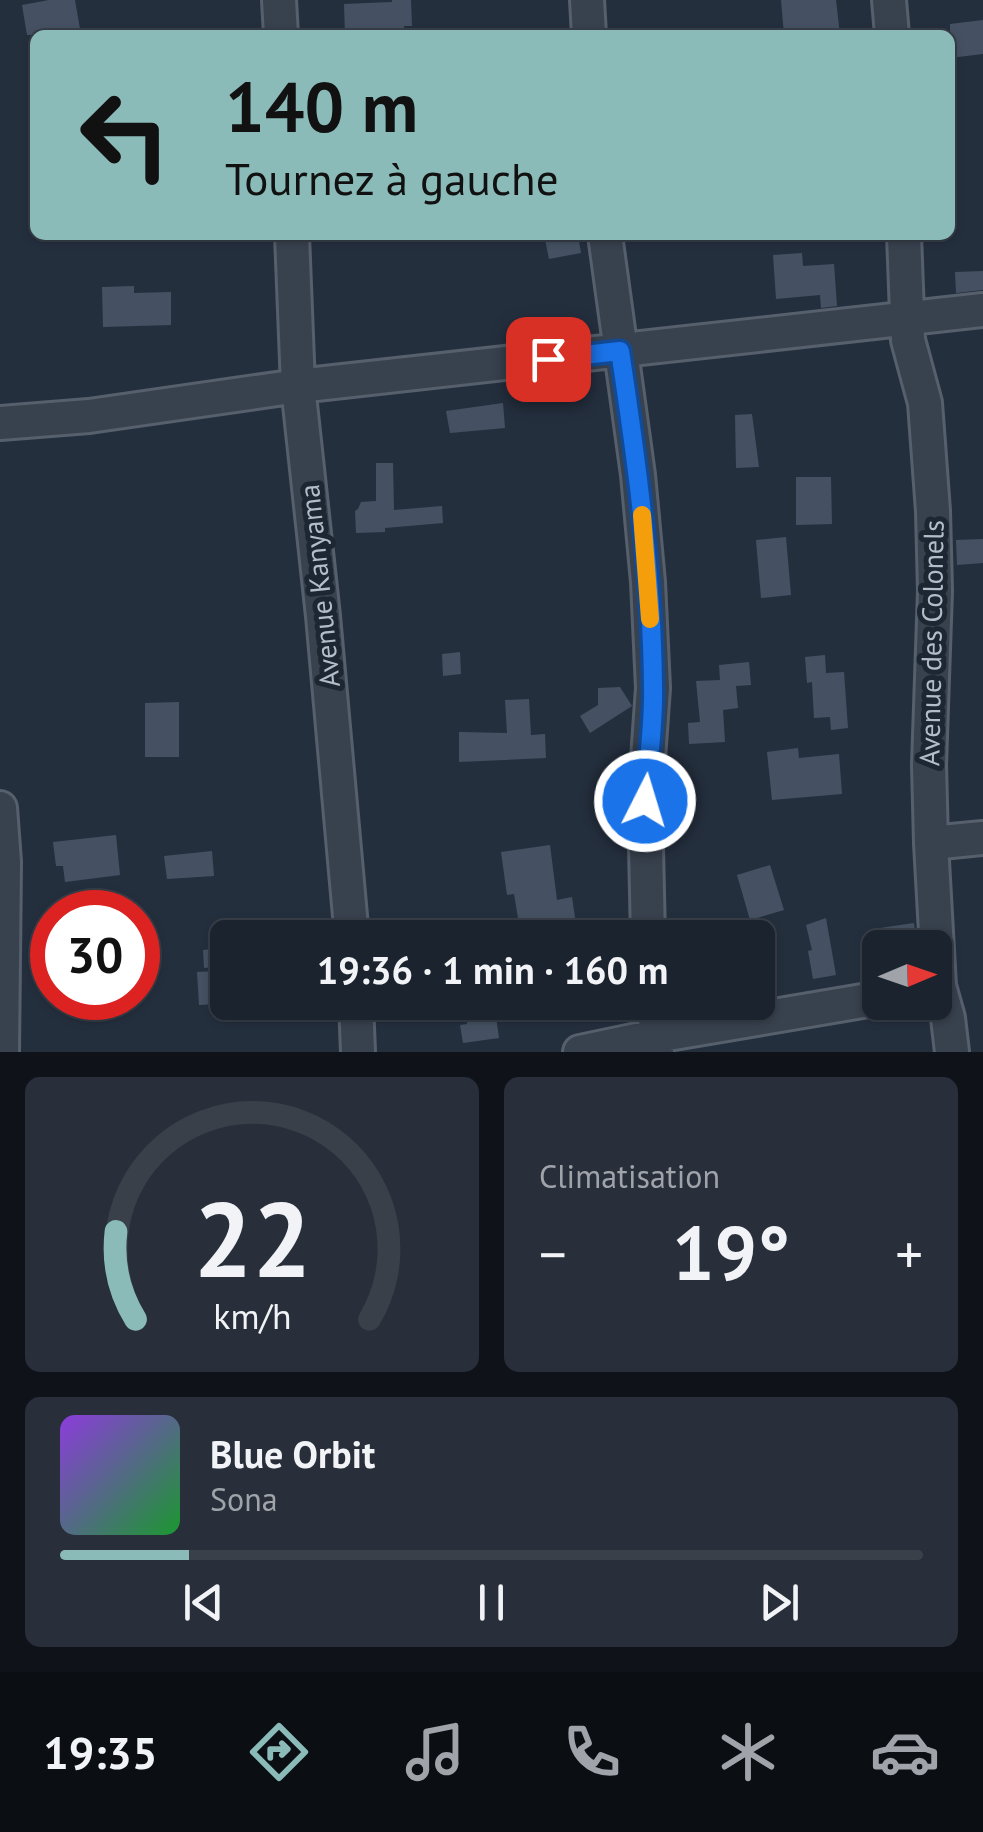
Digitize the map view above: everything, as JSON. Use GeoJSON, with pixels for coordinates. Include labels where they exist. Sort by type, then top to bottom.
{"type":"FeatureCollection","features":[{"type":"Feature","properties":{"kind":"street"},"geometry":{"type":"LineString","coordinates":[[278,0],[281,30]]}},
{"type":"Feature","properties":{"kind":"street"},"geometry":{"type":"LineString","coordinates":[[587,0],[589,30]]}},
{"type":"Feature","properties":{"kind":"street"},"geometry":{"type":"LineString","coordinates":[[890,0],[892,30]]}},
{"type":"Feature","properties":{"kind":"street","name":"Avenue Kanyama"},"geometry":{"type":"LineString","coordinates":[[292,240],[298,386],[350,920]]}},
{"type":"Feature","properties":{"kind":"street"},"geometry":{"type":"LineString","coordinates":[[606,240],[638,474],[648,582],[654,688],[645,801],[648,920]]}},
{"type":"Feature","properties":{"kind":"street","name":"Avenue des Colonels"},"geometry":{"type":"LineString","coordinates":[[904,240],[908,340],[924,402],[934,510],[930,765],[935,930]]}},
{"type":"Feature","properties":{"kind":"street"},"geometry":{"type":"LineString","coordinates":[[0,424],[89,416],[298,386],[983,310]]}},
{"type":"Feature","properties":{"kind":"street"},"geometry":{"type":"LineString","coordinates":[[0,808],[4,862],[2,1052]]}},
{"type":"Feature","properties":{"kind":"street"},"geometry":{"type":"LineString","coordinates":[[931,843],[983,838]]}},
{"type":"Feature","properties":{"kind":"street"},"geometry":{"type":"LineString","coordinates":[[580,1052],[657,1044],[862,1002]]}},
{"type":"Feature","properties":{"kind":"street"},"geometry":{"type":"LineString","coordinates":[[357,1020],[358,1052]]}},
{"type":"Feature","properties":{"kind":"street","name":"Avenue des Colonels"},"geometry":{"type":"LineString","coordinates":[[948,1020],[952,1052]]}},
{"type":"Feature","properties":{"kind":"building"},"geometry":{"type":"Polygon","coordinates":[[[75,0],[80,30],[30,30],[27,35],[22,5],[75,0]]]}},
{"type":"Feature","properties":{"kind":"building"},"geometry":{"type":"Polygon","coordinates":[[[411,0],[412,26],[404,26],[404,30],[345,30],[344,4],[411,0]]]}},
{"type":"Feature","properties":{"kind":"building"},"geometry":{"type":"Polygon","coordinates":[[[781,0],[836,0],[839,30],[784,30],[781,0]]]}},
{"type":"Feature","properties":{"kind":"building"},"geometry":{"type":"Polygon","coordinates":[[[983,20],[983,54],[955,57],[955,30],[950,30],[950,24],[983,20]]]}},
{"type":"Feature","properties":{"kind":"building"},"geometry":{"type":"Polygon","coordinates":[[[545,240],[579,240],[581,253],[549,259],[545,240]]]}},
{"type":"Feature","properties":{"kind":"building"},"geometry":{"type":"Polygon","coordinates":[[[802,253],[803,266],[834,264],[837,306],[821,308],[820,295],[776,299],[773,255],[802,253]]]}},
{"type":"Feature","properties":{"kind":"building"},"geometry":{"type":"Polygon","coordinates":[[[983,271],[983,290],[956,293],[955,272],[983,271]]]}},
{"type":"Feature","properties":{"kind":"building"},"geometry":{"type":"Polygon","coordinates":[[[134,286],[134,293],[171,292],[171,325],[103,327],[102,287],[134,286]]]}},
{"type":"Feature","properties":{"kind":"building"},"geometry":{"type":"Polygon","coordinates":[[[503,403],[505,428],[450,433],[446,411],[503,403]]]}},
{"type":"Feature","properties":{"kind":"building"},"geometry":{"type":"Polygon","coordinates":[[[752,414],[759,467],[736,468],[735,415],[752,414]]]}},
{"type":"Feature","properties":{"kind":"building"},"geometry":{"type":"Polygon","coordinates":[[[376,463],[393,463],[394,510],[442,506],[443,523],[356,533],[355,511],[361,502],[376,501],[376,463]]]}},
{"type":"Feature","properties":{"kind":"building"},"geometry":{"type":"Polygon","coordinates":[[[796,477],[831,477],[832,524],[796,525],[796,477]]]}},
{"type":"Feature","properties":{"kind":"building"},"geometry":{"type":"Polygon","coordinates":[[[786,537],[791,595],[761,598],[756,540],[786,537]]]}},
{"type":"Feature","properties":{"kind":"building"},"geometry":{"type":"Polygon","coordinates":[[[983,539],[983,563],[957,565],[956,540],[983,539]]]}},
{"type":"Feature","properties":{"kind":"building"},"geometry":{"type":"Polygon","coordinates":[[[460,652],[461,674],[443,676],[442,654],[460,652]]]}},
{"type":"Feature","properties":{"kind":"building"},"geometry":{"type":"Polygon","coordinates":[[[825,655],[826,673],[844,672],[848,728],[831,730],[830,717],[814,718],[812,682],[807,683],[805,657],[825,655]]]}},
{"type":"Feature","properties":{"kind":"building"},"geometry":{"type":"Polygon","coordinates":[[[749,662],[751,685],[736,686],[738,708],[723,710],[725,742],[689,744],[688,723],[700,722],[696,681],[720,680],[719,665],[749,662]]]}},
{"type":"Feature","properties":{"kind":"building"},"geometry":{"type":"Polygon","coordinates":[[[620,687],[632,706],[590,733],[580,716],[598,705],[598,688],[620,687]]]}},
{"type":"Feature","properties":{"kind":"building"},"geometry":{"type":"Polygon","coordinates":[[[529,699],[531,735],[545,734],[546,758],[459,762],[459,732],[507,733],[505,700],[529,699]]]}},
{"type":"Feature","properties":{"kind":"building"},"geometry":{"type":"Polygon","coordinates":[[[179,702],[179,757],[145,757],[145,703],[179,702]]]}},
{"type":"Feature","properties":{"kind":"building"},"geometry":{"type":"Polygon","coordinates":[[[798,748],[799,758],[839,754],[842,794],[772,800],[767,752],[798,748]]]}},
{"type":"Feature","properties":{"kind":"building"},"geometry":{"type":"Polygon","coordinates":[[[116,835],[120,875],[65,882],[63,866],[56,866],[53,842],[116,835]]]}},
{"type":"Feature","properties":{"kind":"building"},"geometry":{"type":"Polygon","coordinates":[[[550,845],[557,900],[572,897],[575,920],[518,920],[514,894],[507,895],[501,852],[550,845]]]}},
{"type":"Feature","properties":{"kind":"building"},"geometry":{"type":"Polygon","coordinates":[[[212,851],[214,876],[167,879],[164,856],[212,851]]]}},
{"type":"Feature","properties":{"kind":"building"},"geometry":{"type":"Polygon","coordinates":[[[770,865],[784,910],[750,920],[737,875],[770,865]]]}},
{"type":"Feature","properties":{"kind":"building"},"geometry":{"type":"Polygon","coordinates":[[[826,918],[836,975],[813,979],[806,925],[826,918]]]}},
{"type":"Feature","properties":{"kind":"building"},"geometry":{"type":"Polygon","coordinates":[[[914,923],[915,930],[873,930],[914,923]]]}},
{"type":"Feature","properties":{"kind":"building"},"geometry":{"type":"Polygon","coordinates":[[[210,949],[210,968],[204,968],[203,950],[210,949]]]}},
{"type":"Feature","properties":{"kind":"building"},"geometry":{"type":"Polygon","coordinates":[[[210,971],[210,1004],[199,1005],[197,972],[210,971]]]}},
{"type":"Feature","properties":{"kind":"building"},"geometry":{"type":"Polygon","coordinates":[[[466,1020],[496,1020],[499,1038],[463,1043],[460,1025],[467,1024],[466,1020]]]}},
{"type":"Feature","properties":{"kind":"slow traffic"},"geometry":{"type":"LineString","coordinates":[[642,515],[650,619]]}},
{"type":"Feature","properties":{"kind":"route"},"geometry":{"type":"LineString","coordinates":[[548,359],[620,351],[638,474],[654,688],[645,801]]}}]}
